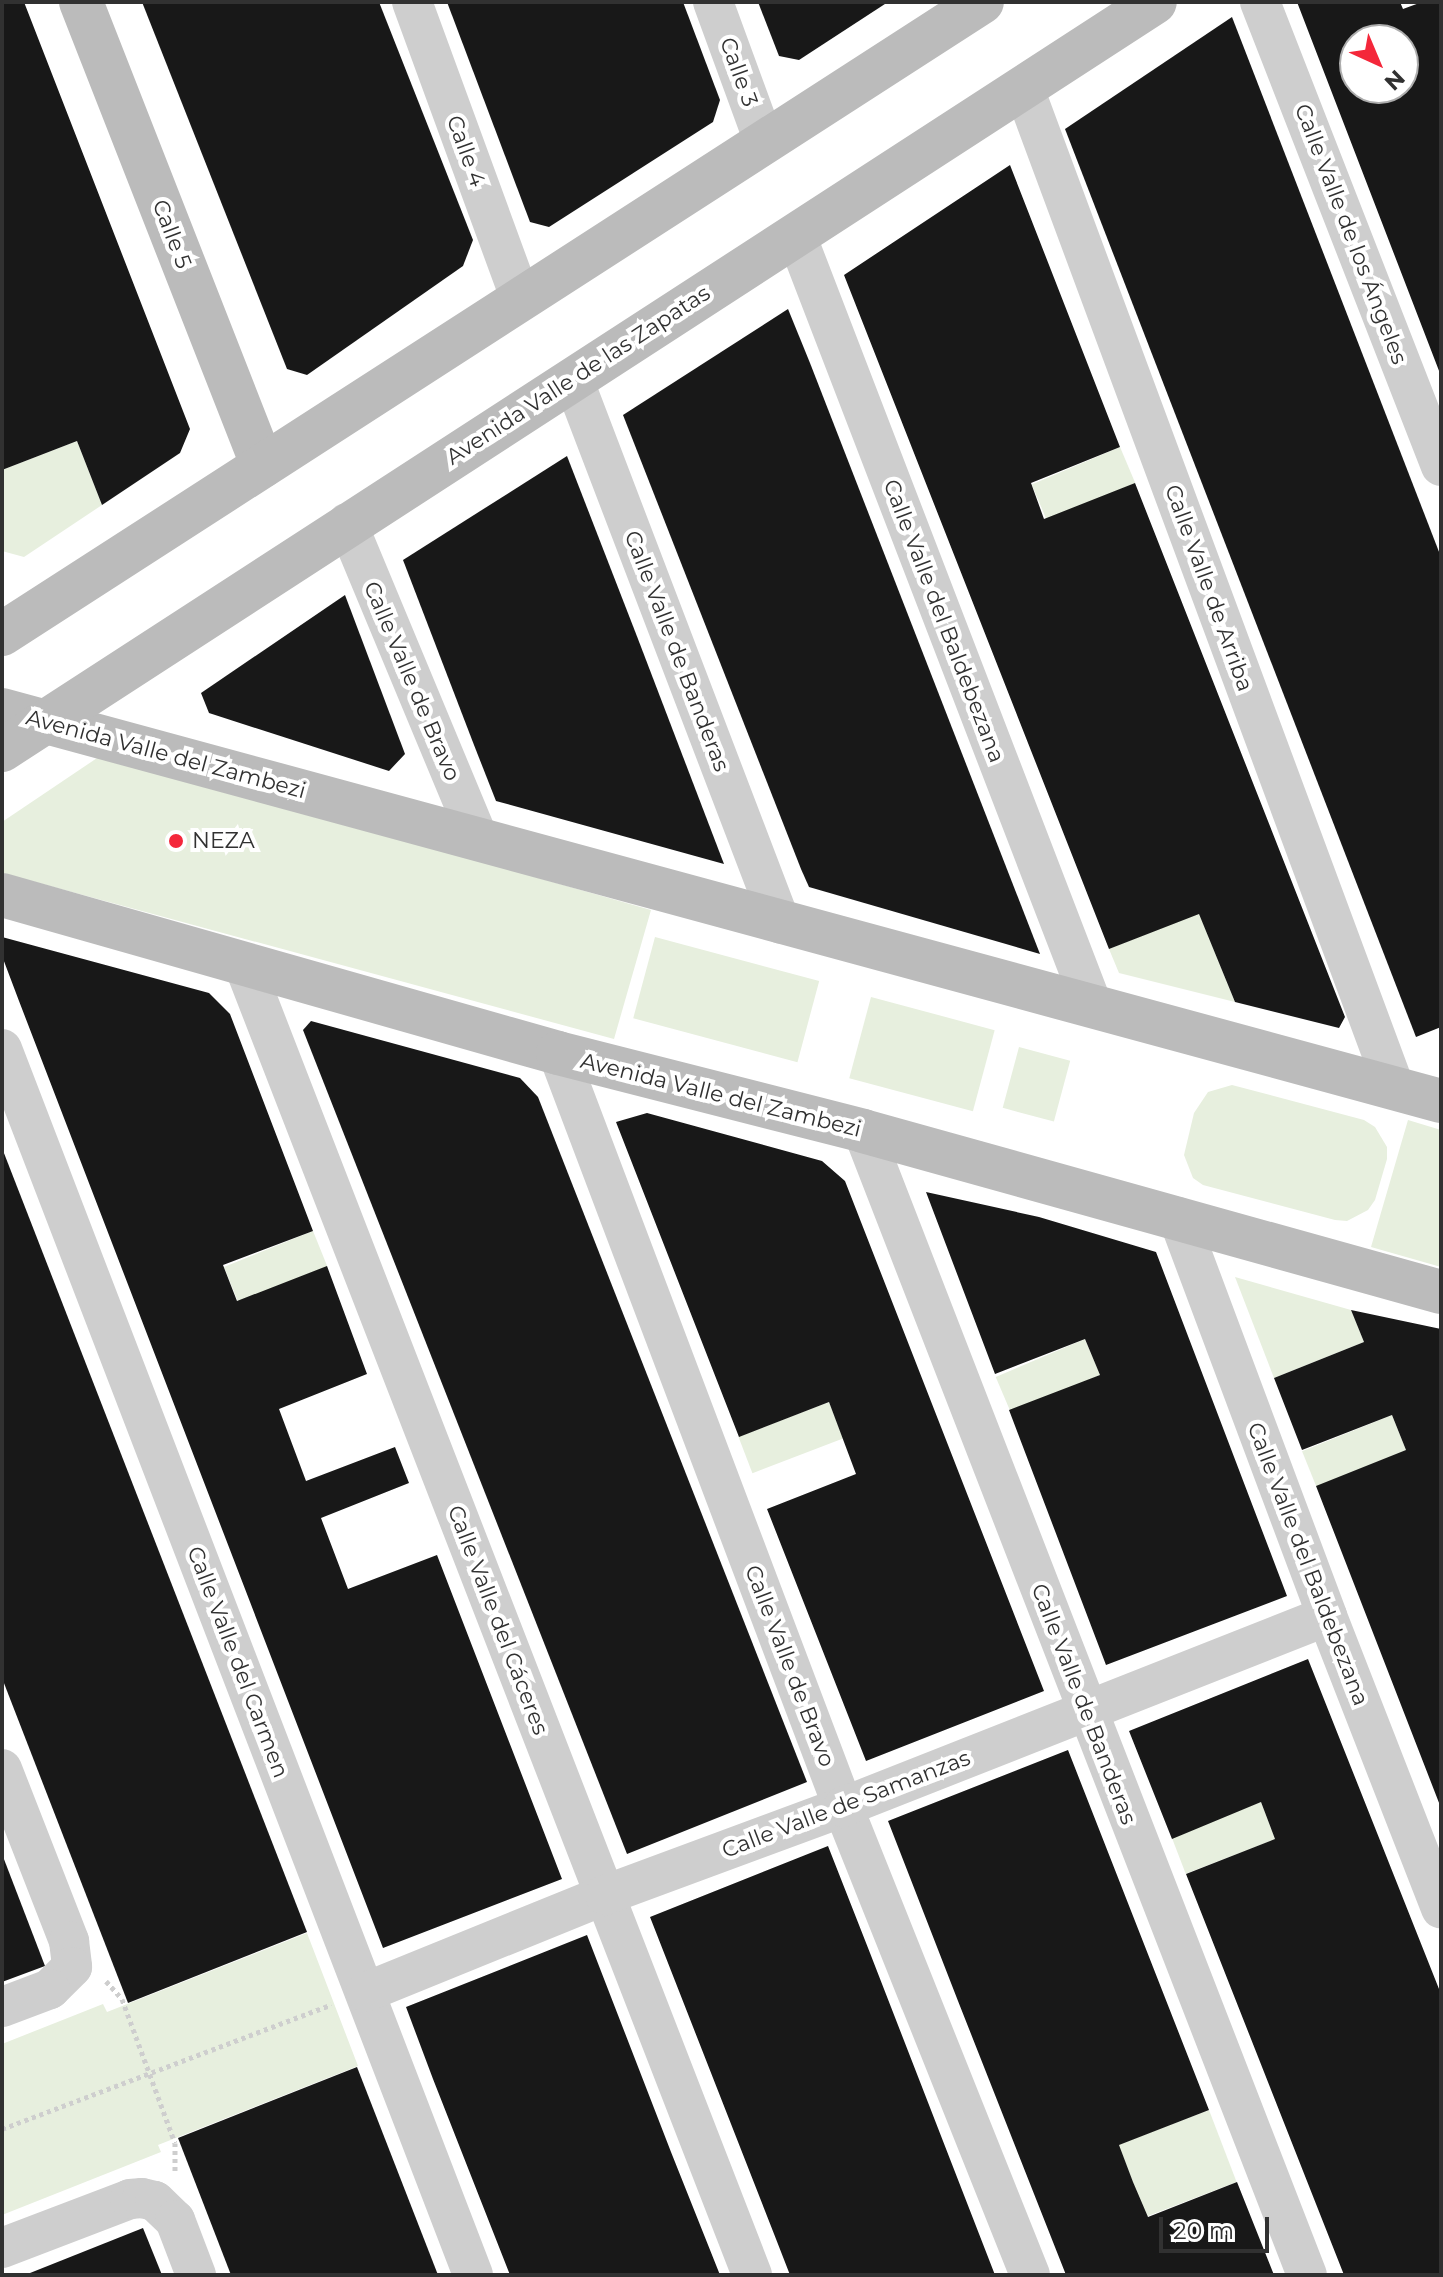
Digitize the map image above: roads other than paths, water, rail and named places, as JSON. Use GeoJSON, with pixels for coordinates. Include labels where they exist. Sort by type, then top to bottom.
{"type":"FeatureCollection","features":[{"type":"Feature","properties":{"kind":"street","name":"Calle 5"},"geometry":{"type":"LineString","coordinates":[[81,2],[263,466]]}},
{"type":"Feature","properties":{"kind":"street","name":"Calle 4"},"geometry":{"type":"LineString","coordinates":[[412,2],[521,300]]}},
{"type":"Feature","properties":{"kind":"street","name":"Calle 3"},"geometry":{"type":"LineString","coordinates":[[713,2],[764,141]]}},
{"type":"Feature","properties":{"kind":"street"},"geometry":{"type":"LineString","coordinates":[[2,634],[982,2]]}},
{"type":"Feature","properties":{"kind":"street","name":"Avenida Valle de las Zapatas"},"geometry":{"type":"LineString","coordinates":[[2,750],[347,523],[1155,2]]}},
{"type":"Feature","properties":{"kind":"street","name":"Calle Valle de los Ángeles"},"geometry":{"type":"LineString","coordinates":[[1260,2],[1441,466]]}},
{"type":"Feature","properties":{"kind":"street","name":"Calle Valle de Arriba"},"geometry":{"type":"LineString","coordinates":[[1023,86],[1395,1089]]}},
{"type":"Feature","properties":{"kind":"street","name":"Calle Valle del Baldebezana"},"geometry":{"type":"LineString","coordinates":[[796,235],[1093,1007]]}},
{"type":"Feature","properties":{"kind":"street","name":"Calle Valle de Banderas"},"geometry":{"type":"LineString","coordinates":[[573,379],[781,924]]}},
{"type":"Feature","properties":{"kind":"street","name":"Calle Valle de Bravo"},"geometry":{"type":"LineString","coordinates":[[347,523],[478,838]]}},
{"type":"Feature","properties":{"kind":"street","name":"Avenida Valle del Zambezi"},"geometry":{"type":"LineString","coordinates":[[2,710],[48,720],[781,924],[1441,1101]]}},
{"type":"Feature","properties":{"kind":"street","name":"Avenida Valle del Zambezi"},"geometry":{"type":"LineString","coordinates":[[2,895],[558,1053],[863,1131],[1441,1292]]}},
{"type":"Feature","properties":{"kind":"street","name":"Calle Valle del Cáceres"},"geometry":{"type":"LineString","coordinates":[[244,965],[752,2275]]}},
{"type":"Feature","properties":{"kind":"street","name":"Calle Valle del Carmen"},"geometry":{"type":"LineString","coordinates":[[2,1049],[473,2275]]}},
{"type":"Feature","properties":{"kind":"street","name":"Calle Valle de Bravo"},"geometry":{"type":"LineString","coordinates":[[558,1053],[843,1807],[1030,2275]]}},
{"type":"Feature","properties":{"kind":"street","name":"Calle Valle de Banderas"},"geometry":{"type":"LineString","coordinates":[[863,1131],[1307,2275]]}},
{"type":"Feature","properties":{"kind":"street","name":"Calle Valle del Baldebezana"},"geometry":{"type":"LineString","coordinates":[[1178,1217],[1327,1616],[1441,1909]]}},
{"type":"Feature","properties":{"kind":"street","name":"Calle Valle de Samanzas"},"geometry":{"type":"LineString","coordinates":[[366,1992],[605,1895],[843,1807],[1327,1616]]}},
{"type":"Feature","properties":{"kind":"street"},"geometry":{"type":"LineString","coordinates":[[2,1769],[69,1941],[72,1967],[50,1989],[2,2007]]}},
{"type":"Feature","properties":{"kind":"street"},"geometry":{"type":"LineString","coordinates":[[2,2248],[130,2199],[155,2201],[175,2220],[196,2275]]}},
{"type":"Feature","properties":{"kind":"place","name":"NEZA"},"geometry":{"type":"Point","coordinates":[176,841]}}]}
